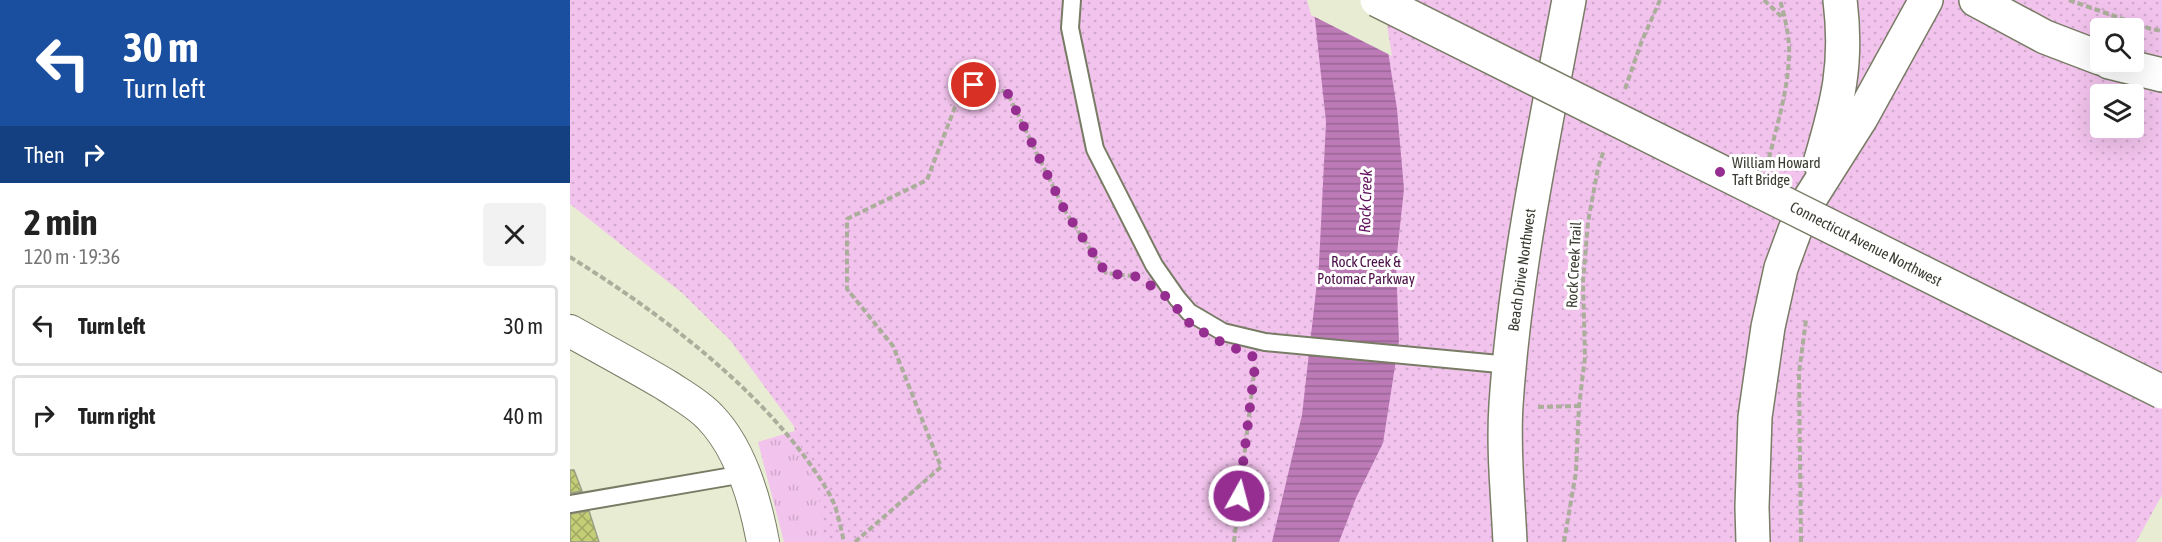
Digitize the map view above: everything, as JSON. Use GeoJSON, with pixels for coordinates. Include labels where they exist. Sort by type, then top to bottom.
{"type":"FeatureCollection","features":[{"type":"Feature","properties":{"kind":"main road","name":"Connecticut Avenue Northwest"},"geometry":{"type":"LineString","coordinates":[[1377,0],[2162,392]]}},
{"type":"Feature","properties":{"kind":"main road","name":"Beach Drive Northwest"},"geometry":{"type":"LineString","coordinates":[[1510,542],[1506,408],[1510,365],[1524,252],[1569,0]]}},
{"type":"Feature","properties":{"kind":"main road"},"geometry":{"type":"LineString","coordinates":[[1753,542],[1755,417],[1768,327],[1781,268],[1810,197],[1838,103],[1844,29],[1840,0]]}},
{"type":"Feature","properties":{"kind":"main road"},"geometry":{"type":"LineString","coordinates":[[1810,197],[1861,118],[1926,0]]}},
{"type":"Feature","properties":{"kind":"main road"},"geometry":{"type":"LineString","coordinates":[[1976,0],[2045,37],[2090,54]]}},
{"type":"Feature","properties":{"kind":"main road"},"geometry":{"type":"LineString","coordinates":[[2144,71],[2162,75]]}},
{"type":"Feature","properties":{"kind":"street"},"geometry":{"type":"LineString","coordinates":[[570,332],[651,377],[702,410],[730,443],[744,474],[763,542]]}},
{"type":"Feature","properties":{"kind":"lane"},"geometry":{"type":"LineString","coordinates":[[1072,0],[1070,28],[1095,149],[1154,266],[1190,312],[1204,323],[1223,332],[1265,342],[1510,365]]}},
{"type":"Feature","properties":{"kind":"lane"},"geometry":{"type":"LineString","coordinates":[[570,504],[744,474]]}},
{"type":"Feature","properties":{"kind":"path"},"geometry":{"type":"LineString","coordinates":[[1623,95],[1641,43],[1660,0]]}},
{"type":"Feature","properties":{"kind":"path"},"geometry":{"type":"LineString","coordinates":[[1764,0],[1785,20]]}},
{"type":"Feature","properties":{"kind":"path"},"geometry":{"type":"LineString","coordinates":[[1768,164],[1782,109],[1789,55],[1780,0]]}},
{"type":"Feature","properties":{"kind":"path"},"geometry":{"type":"LineString","coordinates":[[2069,0],[2162,31]]}},
{"type":"Feature","properties":{"kind":"path"},"geometry":{"type":"LineString","coordinates":[[855,542],[941,466],[893,346],[847,289],[847,219],[927,180],[955,107],[974,85],[1007,92],[1065,211],[1106,273],[1139,277]]}},
{"type":"Feature","properties":{"kind":"path","name":"Rock Creek Trail"},"geometry":{"type":"LineString","coordinates":[[1564,542],[1576,472],[1579,406],[1585,357],[1583,282],[1588,222],[1598,168],[1605,147]]}},
{"type":"Feature","properties":{"kind":"path"},"geometry":{"type":"LineString","coordinates":[[1801,542],[1799,373],[1806,315]]}},
{"type":"Feature","properties":{"kind":"path"},"geometry":{"type":"LineString","coordinates":[[1234,542],[1256,358]]}},
{"type":"Feature","properties":{"kind":"path"},"geometry":{"type":"LineString","coordinates":[[1528,407],[1579,406]]}},
{"type":"Feature","properties":{"kind":"green space","name":"Rock Creek & Potomac Parkway"},"geometry":{"type":"Polygon","coordinates":[[[570,0],[2162,0],[2162,495],[2136,542],[823,542],[819,495],[793,425],[730,340],[681,292],[570,204],[570,0]]]}},
{"type":"Feature","properties":{"kind":"green space"},"geometry":{"type":"Polygon","coordinates":[[[801,429],[952,542],[784,542],[758,442],[801,429]]]}},
{"type":"Feature","properties":{"kind":"water","name":"Rock Creek"},"geometry":{"type":"Polygon","coordinates":[[[1310,0],[1380,0],[1397,109],[1404,189],[1396,263],[1399,341],[1383,443],[1356,498],[1339,542],[1272,542],[1302,415],[1319,264],[1326,122],[1315,19],[1310,0]]]}},
{"type":"Feature","properties":{"kind":"pier"},"geometry":{"type":"Polygon","coordinates":[[[1307,0],[1383,0],[1392,56],[1311,15],[1307,0]]]}},
{"type":"Feature","properties":{"kind":"building"},"geometry":{"type":"Polygon","coordinates":[[[570,470],[574,470],[582,491],[570,493],[570,470]]]}},
{"type":"Feature","properties":{"kind":"building"},"geometry":{"type":"Polygon","coordinates":[[[589,511],[599,542],[570,542],[570,514],[589,511]]]}},
{"type":"Feature","properties":{"kind":"place","name":"William Howard Taft Bridge"},"geometry":{"type":"Point","coordinates":[1720,172]}},
{"type":"Feature","properties":{"kind":"route"},"geometry":{"type":"LineString","coordinates":[[974,85],[1007,92],[1065,211],[1106,273],[1139,277],[1168,298],[1192,326],[1256,358],[1239,496]]}}]}
